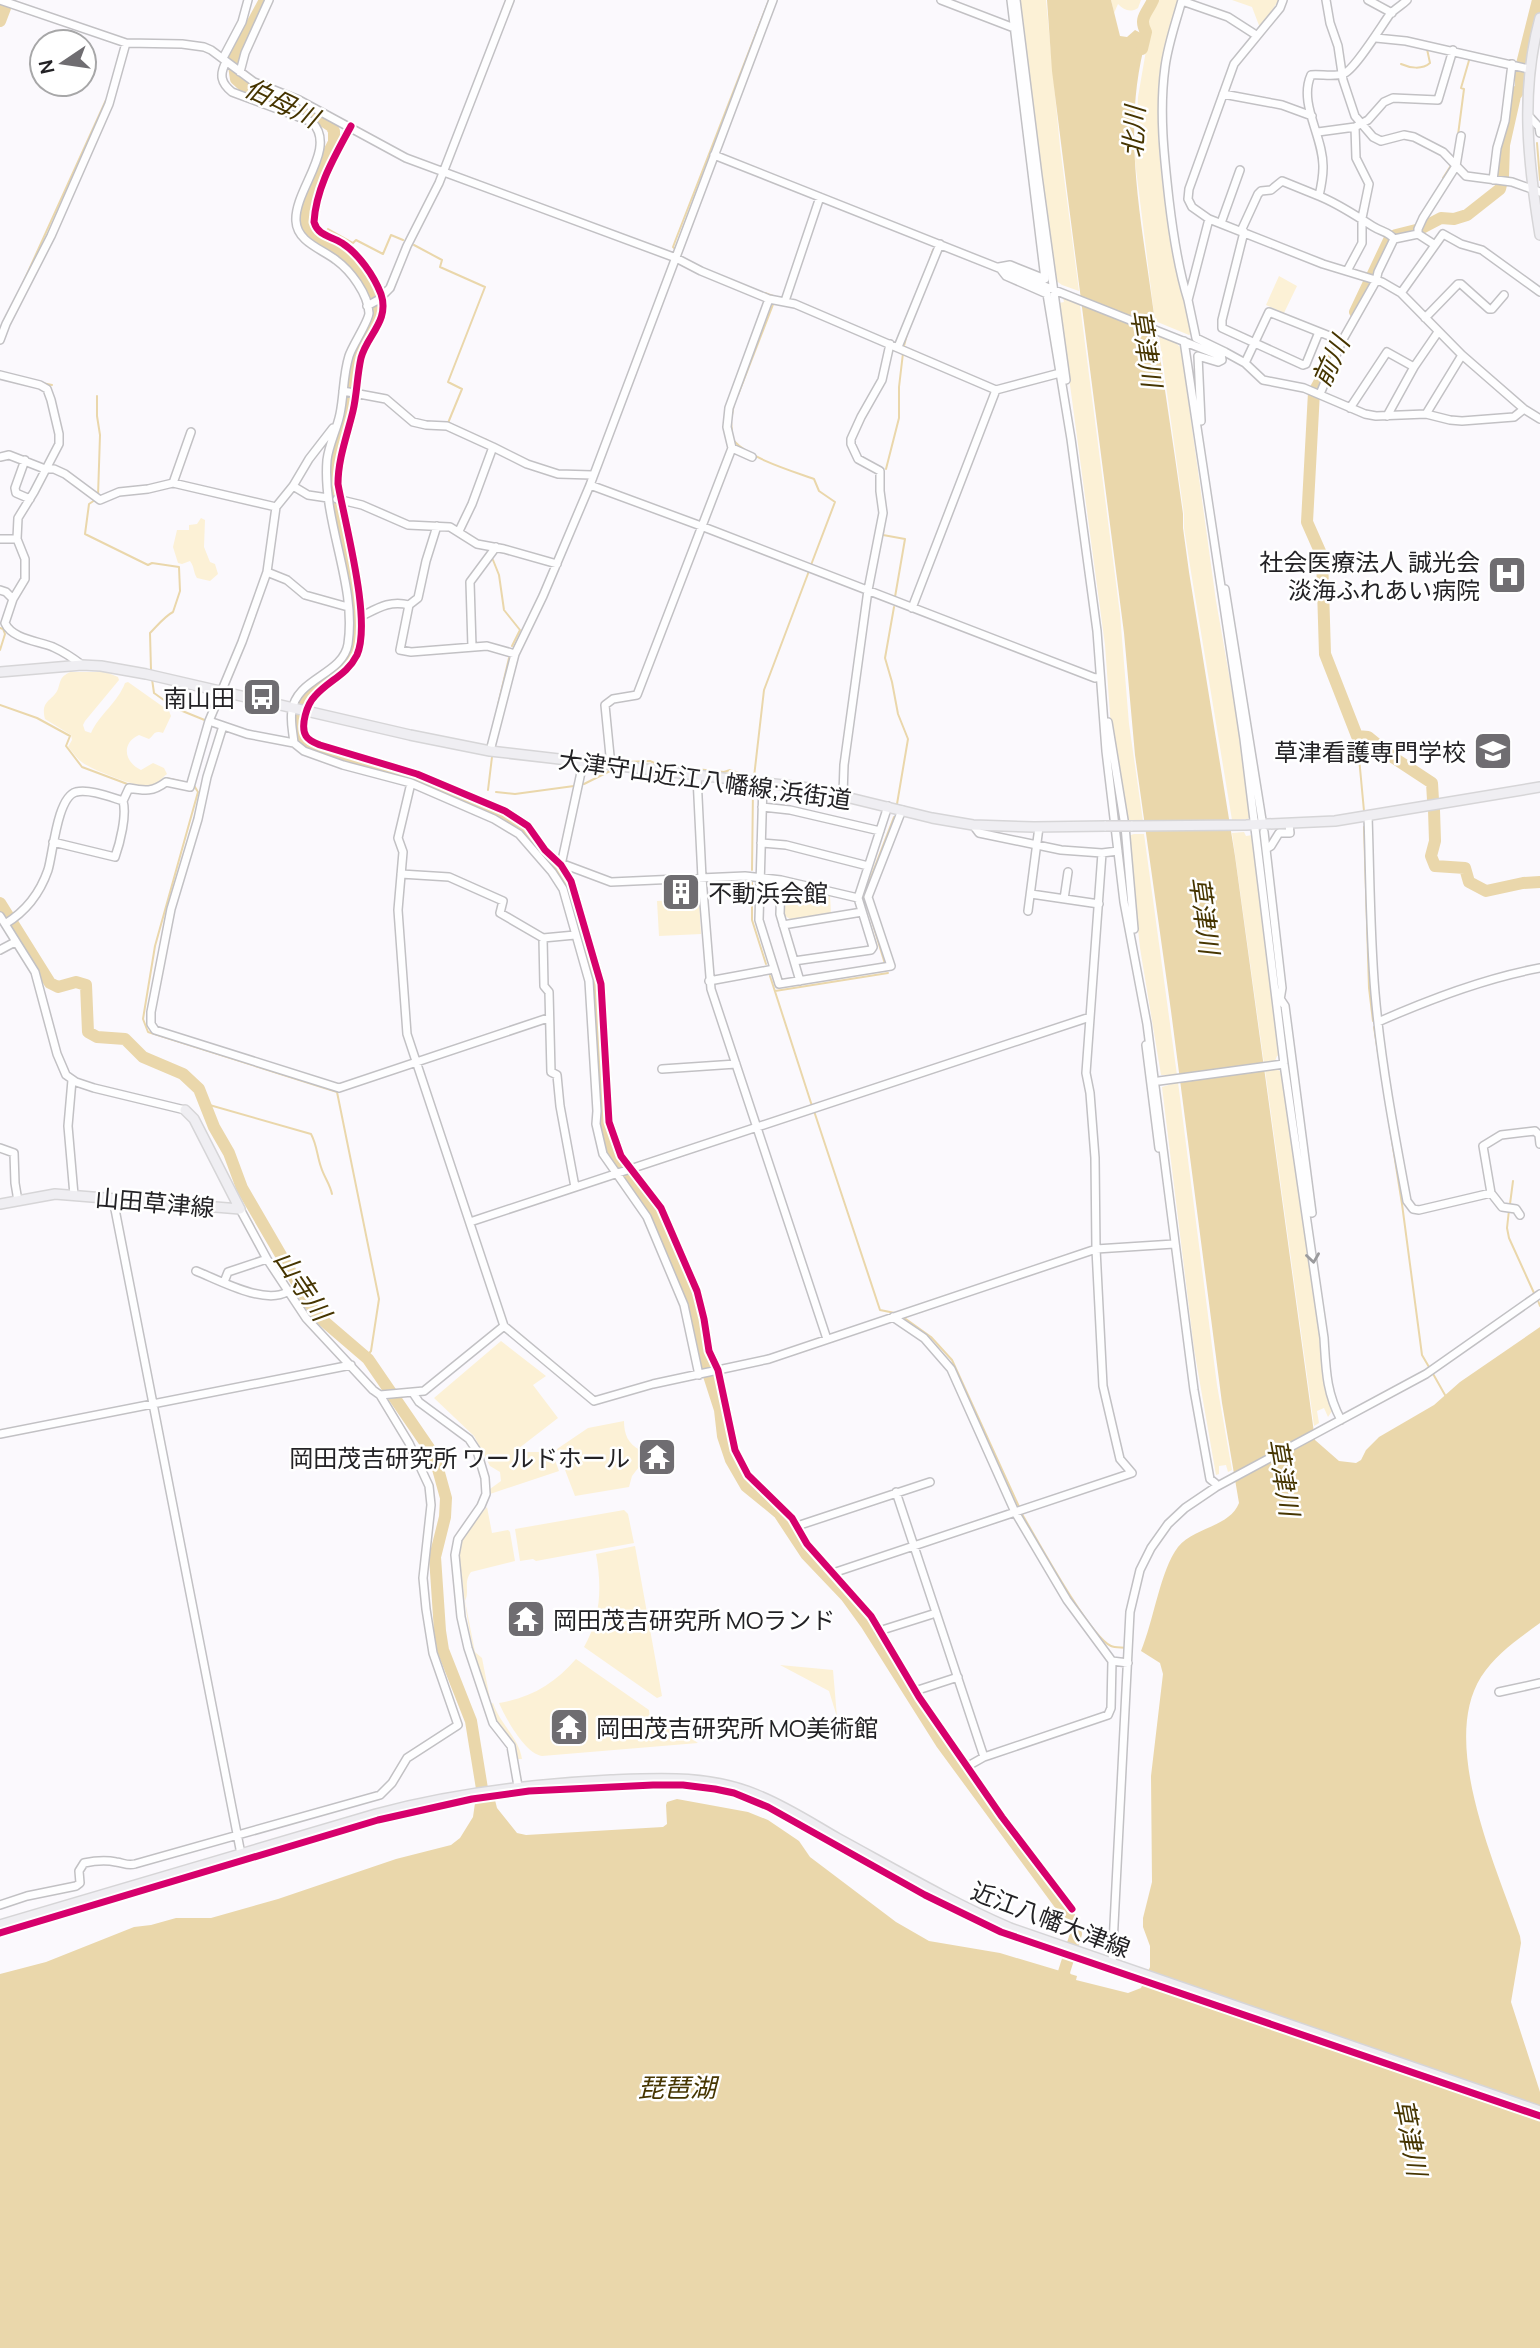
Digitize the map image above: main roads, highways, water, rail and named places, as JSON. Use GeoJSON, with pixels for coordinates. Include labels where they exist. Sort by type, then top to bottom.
{"type":"FeatureCollection","features":[{"type":"Feature","properties":{"kind":"main road"},"geometry":{"type":"LineString","coordinates":[[1540,19],[1529,69],[1528,115],[1540,235]]}},
{"type":"Feature","properties":{"kind":"main road","name":"大津守山近江八幡線;浜街道"},"geometry":{"type":"LineString","coordinates":[[0,672],[82,665],[118,669],[490,751],[808,788],[973,825],[1039,827],[1106,826],[1123,823],[1289,824],[1368,816],[1540,787]]}},
{"type":"Feature","properties":{"kind":"main road","name":"山田草津線"},"geometry":{"type":"LineString","coordinates":[[0,1205],[50,1195],[74,1195],[240,1209],[194,1119],[185,1110]]}},
{"type":"Feature","properties":{"kind":"main road","name":"近江八幡大津線"},"geometry":{"type":"LineString","coordinates":[[0,1925],[401,1807],[472,1792],[518,1786],[674,1778],[727,1785],[770,1801],[981,1915],[1063,1947],[1540,2111]]}},
{"type":"Feature","properties":{"kind":"water","name":"琵琶湖"},"geometry":{"type":"Polygon","coordinates":[[[1047,0],[1111,0],[1120,36],[1127,37],[1135,30],[1147,36],[1135,100],[1138,197],[1189,572],[1235,856],[1315,1440],[1339,1461],[1356,1463],[1379,1437],[1434,1405],[1460,1382],[1540,1327],[1540,1623],[1500,1654],[1481,1677],[1470,1705],[1466,1736],[1476,1806],[1520,1936],[1511,2002],[1540,2092],[1540,2348],[0,2348],[0,1974],[46,1962],[134,1927],[176,1918],[211,1918],[278,1899],[396,1859],[451,1845],[460,1838],[473,1817],[475,1803],[495,1800],[497,1808],[517,1833],[526,1835],[663,1827],[667,1824],[667,1802],[677,1799],[748,1812],[768,1820],[799,1841],[810,1857],[896,1922],[929,1941],[1000,1953],[1077,1976],[1076,1980],[1128,1993],[1141,1988],[1150,1967],[1150,1946],[1143,1927],[1143,1918],[1152,1882],[1151,1776],[1163,1674],[1160,1663],[1141,1651],[1166,1569],[1178,1547],[1193,1535],[1228,1517],[1239,1503],[1222,1403],[1135,755],[1124,633],[1052,71],[1047,0]]]}},
{"type":"Feature","properties":{"kind":"waterway","name":"山寺川"},"geometry":{"type":"LineString","coordinates":[[0,21],[8,0]]}},
{"type":"Feature","properties":{"kind":"waterway","name":"伯母川"},"geometry":{"type":"LineString","coordinates":[[265,0],[233,59],[236,79],[246,88],[305,109],[331,126],[334,142],[310,196],[307,228],[315,240],[339,252],[353,263],[363,275],[377,310],[375,321],[355,356],[348,403],[332,469],[354,599],[353,646],[343,665],[304,696],[298,717],[299,738],[317,750],[411,779],[501,816],[524,831],[565,881],[594,980],[603,1124],[611,1150],[651,1205],[692,1303],[702,1354],[720,1410],[723,1436],[731,1460],[746,1486],[779,1513],[806,1554],[846,1596],[942,1744],[1073,1922],[1076,1934],[1064,1972],[1067,1988]]}},
{"type":"Feature","properties":{"kind":"waterway"},"geometry":{"type":"LineString","coordinates":[[676,250],[673,247],[769,0]]}},
{"type":"Feature","properties":{"kind":"waterway","name":"北川"},"geometry":{"type":"LineString","coordinates":[[1142,49],[1146,32],[1143,19],[1153,0]]}},
{"type":"Feature","properties":{"kind":"waterway","name":"前川"},"geometry":{"type":"LineString","coordinates":[[1355,312],[1389,240],[1441,218],[1454,219],[1467,215],[1500,189],[1504,145],[1515,96],[1521,87],[1521,68],[1538,0]]}},
{"type":"Feature","properties":{"kind":"waterway"},"geometry":{"type":"LineString","coordinates":[[1401,64],[1416,68],[1427,65],[1430,63],[1427,49]]}},
{"type":"Feature","properties":{"kind":"waterway"},"geometry":{"type":"LineString","coordinates":[[1458,135],[1464,89],[1461,88],[1470,57]]}},
{"type":"Feature","properties":{"kind":"waterway","name":"前川"},"geometry":{"type":"LineString","coordinates":[[1521,87],[1524,96]]}},
{"type":"Feature","properties":{"kind":"waterway"},"geometry":{"type":"LineString","coordinates":[[23,283],[106,100]]}},
{"type":"Feature","properties":{"kind":"waterway"},"geometry":{"type":"LineString","coordinates":[[1537,143],[1540,180]]}},
{"type":"Feature","properties":{"kind":"waterway"},"geometry":{"type":"LineString","coordinates":[[1443,178],[1452,164]]}},
{"type":"Feature","properties":{"kind":"waterway"},"geometry":{"type":"LineString","coordinates":[[328,229],[353,243],[356,240],[383,254],[391,235],[403,240]]}},
{"type":"Feature","properties":{"kind":"waterway"},"geometry":{"type":"LineString","coordinates":[[414,245],[442,260],[440,267],[485,287],[448,382],[462,389],[448,423]]}},
{"type":"Feature","properties":{"kind":"waterway"},"geometry":{"type":"LineString","coordinates":[[930,259],[933,250]]}},
{"type":"Feature","properties":{"kind":"waterway"},"geometry":{"type":"LineString","coordinates":[[765,293],[776,297]]}},
{"type":"Feature","properties":{"kind":"waterway"},"geometry":{"type":"LineString","coordinates":[[738,395],[774,302]]}},
{"type":"Feature","properties":{"kind":"waterway"},"geometry":{"type":"LineString","coordinates":[[904,346],[907,334]]}},
{"type":"Feature","properties":{"kind":"waterway","name":"前川"},"geometry":{"type":"LineString","coordinates":[[1336,351],[1314,392],[1307,522],[1322,556],[1325,654],[1357,736],[1368,737],[1432,783],[1433,800]]}},
{"type":"Feature","properties":{"kind":"waterway"},"geometry":{"type":"LineString","coordinates":[[886,469],[899,418],[903,353]]}},
{"type":"Feature","properties":{"kind":"waterway"},"geometry":{"type":"LineString","coordinates":[[42,383],[52,385]]}},
{"type":"Feature","properties":{"kind":"waterway"},"geometry":{"type":"LineString","coordinates":[[97,396],[100,435],[98,496]]}},
{"type":"Feature","properties":{"kind":"waterway"},"geometry":{"type":"LineString","coordinates":[[732,415],[734,403]]}},
{"type":"Feature","properties":{"kind":"waterway"},"geometry":{"type":"LineString","coordinates":[[731,421],[732,432]]}},
{"type":"Feature","properties":{"kind":"waterway"},"geometry":{"type":"LineString","coordinates":[[485,439],[495,445]]}},
{"type":"Feature","properties":{"kind":"waterway"},"geometry":{"type":"LineString","coordinates":[[734,441],[760,458],[814,479],[819,491],[835,502],[811,565]]}},
{"type":"Feature","properties":{"kind":"waterway"},"geometry":{"type":"LineString","coordinates":[[95,500],[89,504],[85,534],[148,565],[152,563],[179,567],[180,591],[173,612],[150,633],[151,670]]}},
{"type":"Feature","properties":{"kind":"waterway"},"geometry":{"type":"LineString","coordinates":[[884,524],[883,535],[905,539],[895,597]]}},
{"type":"Feature","properties":{"kind":"waterway"},"geometry":{"type":"LineString","coordinates":[[459,537],[473,545]]}},
{"type":"Feature","properties":{"kind":"waterway"},"geometry":{"type":"LineString","coordinates":[[493,560],[499,575],[504,610],[520,630],[512,646]]}},
{"type":"Feature","properties":{"kind":"waterway"},"geometry":{"type":"LineString","coordinates":[[754,777],[764,690],[809,571]]}},
{"type":"Feature","properties":{"kind":"waterway"},"geometry":{"type":"LineString","coordinates":[[894,607],[885,658],[898,714],[908,739],[897,804]]}},
{"type":"Feature","properties":{"kind":"waterway"},"geometry":{"type":"LineString","coordinates":[[0,628],[5,634],[0,650]]}},
{"type":"Feature","properties":{"kind":"waterway"},"geometry":{"type":"LineString","coordinates":[[498,705],[509,658]]}},
{"type":"Feature","properties":{"kind":"waterway"},"geometry":{"type":"LineString","coordinates":[[152,679],[154,693],[175,708],[207,721]]}},
{"type":"Feature","properties":{"kind":"waterway"},"geometry":{"type":"LineString","coordinates":[[0,705],[37,718],[70,736],[66,746],[82,767],[130,785]]}},
{"type":"Feature","properties":{"kind":"waterway"},"geometry":{"type":"LineString","coordinates":[[1357,736],[1364,811]]}},
{"type":"Feature","properties":{"kind":"waterway"},"geometry":{"type":"LineString","coordinates":[[488,790],[492,757]]}},
{"type":"Feature","properties":{"kind":"waterway"},"geometry":{"type":"LineString","coordinates":[[624,762],[650,761],[659,765],[724,772],[730,770],[750,777]]}},
{"type":"Feature","properties":{"kind":"waterway"},"geometry":{"type":"LineString","coordinates":[[584,784],[610,771]]}},
{"type":"Feature","properties":{"kind":"waterway"},"geometry":{"type":"LineString","coordinates":[[163,780],[166,778],[188,783]]}},
{"type":"Feature","properties":{"kind":"waterway"},"geometry":{"type":"LineString","coordinates":[[193,784],[198,792],[155,946],[143,1019],[148,1032],[337,1092],[379,1299],[371,1351],[366,1357]]}},
{"type":"Feature","properties":{"kind":"waterway"},"geometry":{"type":"LineString","coordinates":[[496,792],[515,794],[574,786]]}},
{"type":"Feature","properties":{"kind":"waterway"},"geometry":{"type":"LineString","coordinates":[[752,870],[753,789]]}},
{"type":"Feature","properties":{"kind":"waterway","name":"前川"},"geometry":{"type":"LineString","coordinates":[[1434,810],[1435,841],[1431,856],[1435,866],[1465,868],[1469,882],[1486,891],[1540,882]]}},
{"type":"Feature","properties":{"kind":"waterway"},"geometry":{"type":"LineString","coordinates":[[885,964],[864,895],[894,817]]}},
{"type":"Feature","properties":{"kind":"waterway"},"geometry":{"type":"LineString","coordinates":[[1364,827],[1369,988],[1373,1021]]}},
{"type":"Feature","properties":{"kind":"waterway"},"geometry":{"type":"LineString","coordinates":[[752,882],[752,920],[766,964]]}},
{"type":"Feature","properties":{"kind":"waterway","name":"山寺川"},"geometry":{"type":"LineString","coordinates":[[0,903],[50,983],[58,987],[76,982],[86,985],[88,1032],[97,1037],[125,1039],[143,1057],[183,1074],[199,1089],[242,1188],[307,1300],[319,1317],[368,1359],[431,1451],[446,1498],[445,1517],[435,1557],[443,1650],[471,1721],[484,1801],[491,1817]]}},
{"type":"Feature","properties":{"kind":"waterway"},"geometry":{"type":"LineString","coordinates":[[775,991],[888,973]]}},
{"type":"Feature","properties":{"kind":"waterway"},"geometry":{"type":"LineString","coordinates":[[770,976],[812,1106]]}},
{"type":"Feature","properties":{"kind":"waterway"},"geometry":{"type":"LineString","coordinates":[[1374,1027],[1422,1355],[1429,1367]]}},
{"type":"Feature","properties":{"kind":"waterway"},"geometry":{"type":"LineString","coordinates":[[206,1104],[311,1134],[332,1194]]}},
{"type":"Feature","properties":{"kind":"waterway"},"geometry":{"type":"LineString","coordinates":[[814,1111],[880,1310],[895,1313]]}},
{"type":"Feature","properties":{"kind":"waterway"},"geometry":{"type":"LineString","coordinates":[[1510,1204],[1513,1181]]}},
{"type":"Feature","properties":{"kind":"waterway"},"geometry":{"type":"LineString","coordinates":[[1509,1210],[1509,1238],[1534,1293]]}},
{"type":"Feature","properties":{"kind":"waterway"},"geometry":{"type":"LineString","coordinates":[[1537,1298],[1540,1306]]}},
{"type":"Feature","properties":{"kind":"waterway"},"geometry":{"type":"LineString","coordinates":[[903,1317],[931,1337],[952,1360],[1020,1509]]}},
{"type":"Feature","properties":{"kind":"waterway"},"geometry":{"type":"LineString","coordinates":[[1432,1372],[1445,1395]]}},
{"type":"Feature","properties":{"kind":"waterway"},"geometry":{"type":"LineString","coordinates":[[1022,1514],[1090,1625],[1111,1646],[1127,1648]]}},
{"type":"Feature","properties":{"kind":"place","name":"社会医療法人 誠光会 淡海ふれあい病院"},"geometry":{"type":"Point","coordinates":[1507,575]}},
{"type":"Feature","properties":{"kind":"place","name":"南山田"},"geometry":{"type":"Point","coordinates":[262,697]}},
{"type":"Feature","properties":{"kind":"place","name":"草津看護専門学校"},"geometry":{"type":"Point","coordinates":[1493,751]}},
{"type":"Feature","properties":{"kind":"place","name":"不動浜会館"},"geometry":{"type":"Point","coordinates":[681,892]}},
{"type":"Feature","properties":{"kind":"place","name":"岡田茂吉研究所 ワールドホール"},"geometry":{"type":"Point","coordinates":[657,1457]}},
{"type":"Feature","properties":{"kind":"place","name":"岡田茂吉研究所 MOランド"},"geometry":{"type":"Point","coordinates":[526,1619]}},
{"type":"Feature","properties":{"kind":"place","name":"岡田茂吉研究所 MO美術館"},"geometry":{"type":"Point","coordinates":[569,1727]}},
{"type":"Feature","properties":{"kind":"water label","name":"草津川"},"geometry":{"type":"Point","coordinates":[1147,348]}},
{"type":"Feature","properties":{"kind":"water label","name":"草津川"},"geometry":{"type":"Point","coordinates":[1205,915]}},
{"type":"Feature","properties":{"kind":"water label","name":"草津川"},"geometry":{"type":"Point","coordinates":[1284,1477]}},
{"type":"Feature","properties":{"kind":"water label","name":"草津川"},"geometry":{"type":"Point","coordinates":[1411,2137]}}]}
